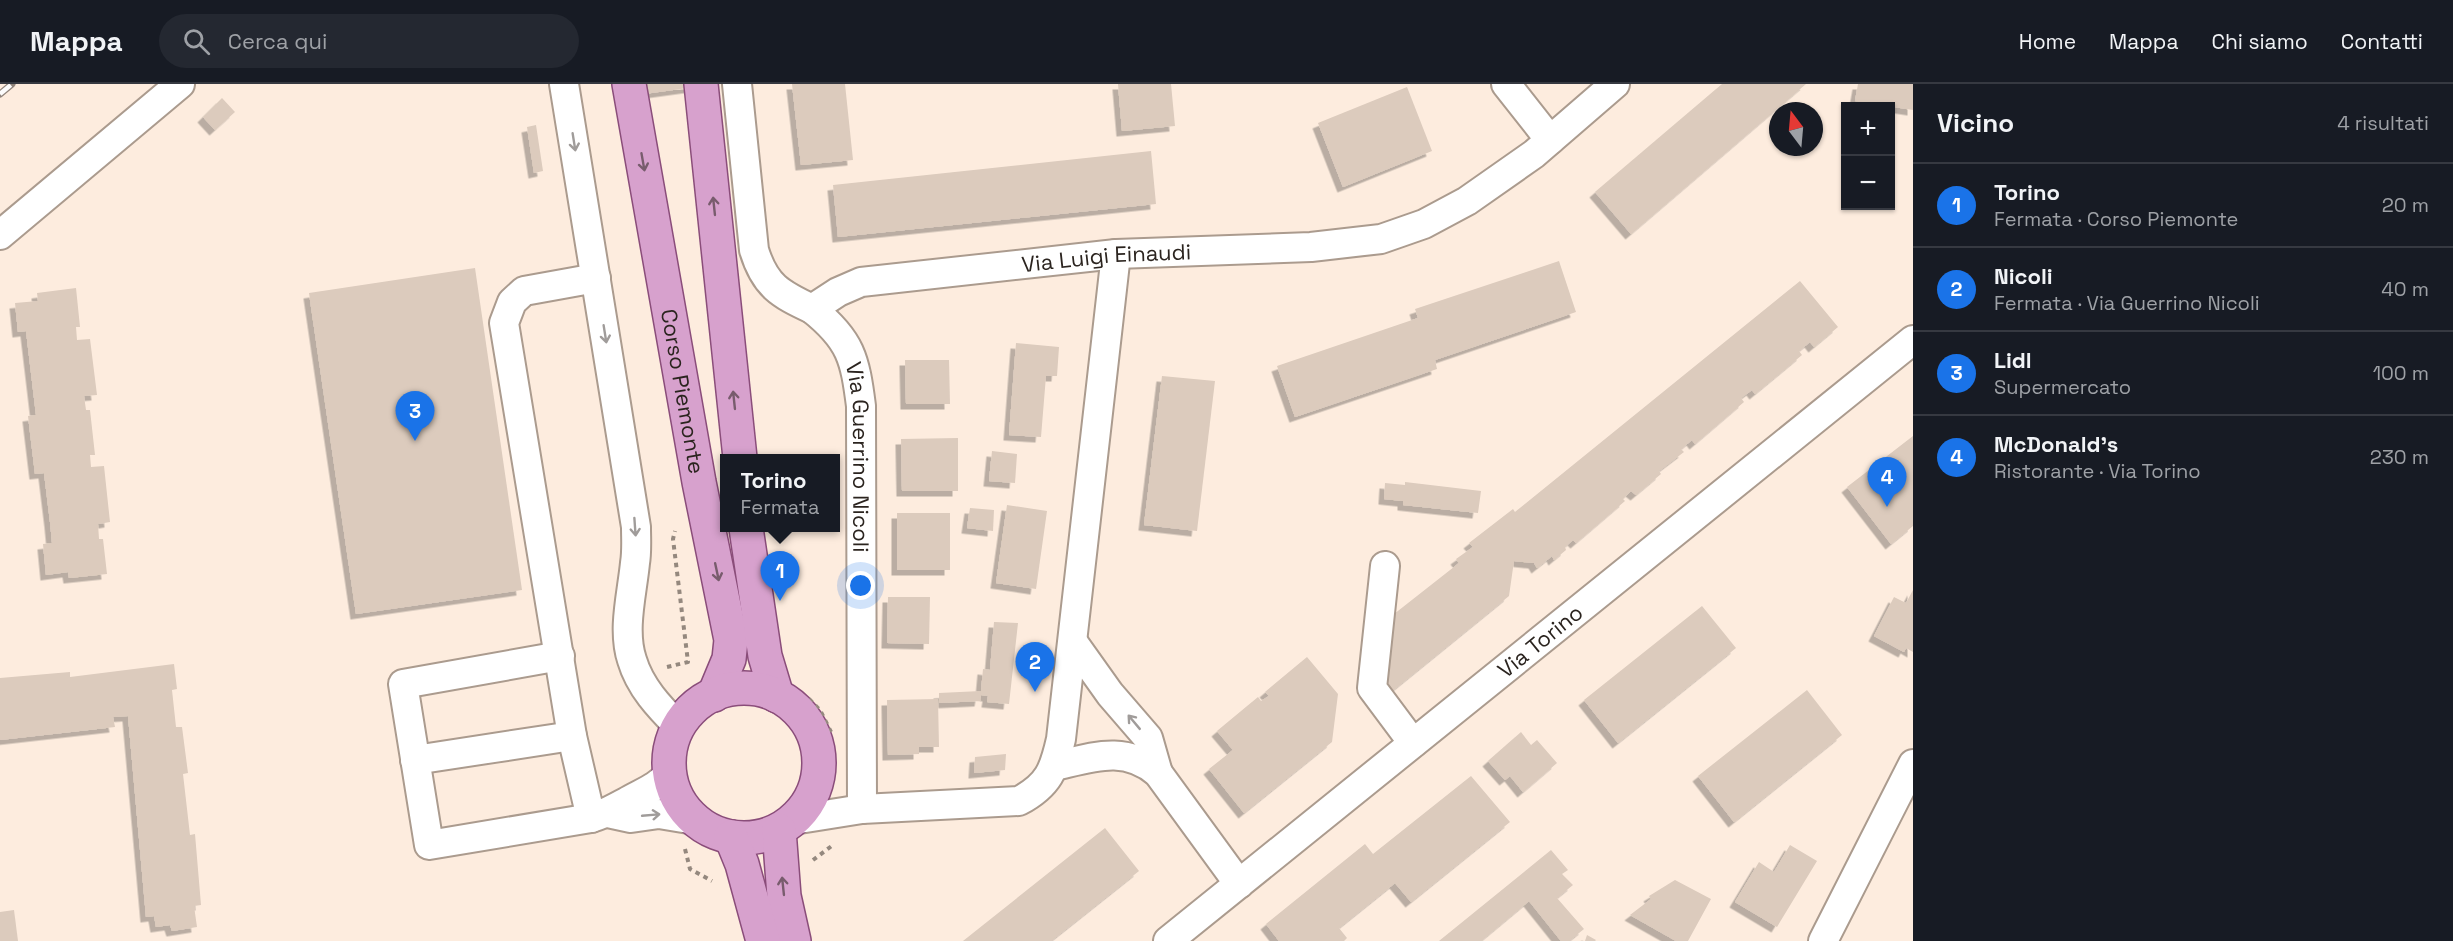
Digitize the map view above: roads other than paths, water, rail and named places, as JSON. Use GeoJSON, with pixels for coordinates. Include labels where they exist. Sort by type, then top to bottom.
{"type":"FeatureCollection","features":[{"type":"Feature","properties":{"kind":"main road","name":"Corso Piemonte"},"geometry":{"type":"LineString","coordinates":[[629,84],[699,482],[731,640],[729,659],[714,694]]}},
{"type":"Feature","properties":{"kind":"main road","name":"Corso Piemonte"},"geometry":{"type":"LineString","coordinates":[[701,84],[739,454]]}},
{"type":"Feature","properties":{"kind":"main road"},"geometry":{"type":"LineString","coordinates":[[748,532],[765,656],[777,696]]}},
{"type":"Feature","properties":{"kind":"main road"},"geometry":{"type":"LineString","coordinates":[[740,688],[759,690],[777,696],[795,708],[810,727],[816,741],[819,773],[809,801],[786,825],[762,836],[731,837],[711,831],[689,832],[670,773],[669,761],[673,739],[684,718],[697,705],[714,694],[740,688]]}},
{"type":"Feature","properties":{"kind":"main road"},"geometry":{"type":"LineString","coordinates":[[786,825],[784,896],[794,941]]}},
{"type":"Feature","properties":{"kind":"main road"},"geometry":{"type":"LineString","coordinates":[[731,837],[745,873],[763,941]]}},
{"type":"Feature","properties":{"kind":"street"},"geometry":{"type":"LineString","coordinates":[[0,236],[180,84]]}},
{"type":"Feature","properties":{"kind":"street"},"geometry":{"type":"LineString","coordinates":[[564,84],[636,526],[636,562],[630,605],[631,658],[650,696],[679,727]]}},
{"type":"Feature","properties":{"kind":"street"},"geometry":{"type":"LineString","coordinates":[[737,84],[754,250],[761,272],[783,296],[812,309]]}},
{"type":"Feature","properties":{"kind":"street"},"geometry":{"type":"LineString","coordinates":[[1506,84],[1550,140]]}},
{"type":"Feature","properties":{"kind":"street","name":"Via Luigi Einaudi"},"geometry":{"type":"LineString","coordinates":[[812,309],[838,292],[861,282],[1116,254],[1311,247],[1381,239],[1424,224],[1467,201],[1534,154],[1615,84]]}},
{"type":"Feature","properties":{"kind":"street"},"geometry":{"type":"LineString","coordinates":[[786,825],[862,809],[1018,801],[1040,787],[1051,776],[1061,739],[1116,254]]}},
{"type":"Feature","properties":{"kind":"street"},"geometry":{"type":"LineString","coordinates":[[596,278],[524,291],[512,302],[504,323],[572,736],[599,815]]}},
{"type":"Feature","properties":{"kind":"street","name":"Via Guerrino Nicoli"},"geometry":{"type":"LineString","coordinates":[[812,309],[829,322],[846,344],[856,367],[861,406],[862,809]]}},
{"type":"Feature","properties":{"kind":"street","name":"Via Torino"},"geometry":{"type":"LineString","coordinates":[[1168,941],[1913,340]]}},
{"type":"Feature","properties":{"kind":"street"},"geometry":{"type":"LineString","coordinates":[[1385,566],[1372,688],[1413,743]]}},
{"type":"Feature","properties":{"kind":"street"},"geometry":{"type":"LineString","coordinates":[[1073,642],[1110,694],[1148,738],[1158,773]]}},
{"type":"Feature","properties":{"kind":"street"},"geometry":{"type":"LineString","coordinates":[[560,656],[403,684],[429,845],[599,815],[631,818],[668,815],[689,832]]}},
{"type":"Feature","properties":{"kind":"street"},"geometry":{"type":"LineString","coordinates":[[415,760],[572,736]]}},
{"type":"Feature","properties":{"kind":"street"},"geometry":{"type":"LineString","coordinates":[[1055,766],[1100,756],[1124,755],[1148,765],[1158,773],[1239,884]]}},
{"type":"Feature","properties":{"kind":"street"},"geometry":{"type":"LineString","coordinates":[[1823,941],[1913,765]]}},
{"type":"Feature","properties":{"kind":"street"},"geometry":{"type":"LineString","coordinates":[[599,815],[650,791],[670,773]]}},
{"type":"Feature","properties":{"kind":"railway"},"geometry":{"type":"LineString","coordinates":[[0,94],[12,84]]}},
{"type":"Feature","properties":{"kind":"place","name":"Lidl"},"geometry":{"type":"Point","coordinates":[415,441]}},
{"type":"Feature","properties":{"kind":"place","name":"McDonald's"},"geometry":{"type":"Point","coordinates":[1887,507]}},
{"type":"Feature","properties":{"kind":"place","name":"Torino"},"geometry":{"type":"Point","coordinates":[780,601]}},
{"type":"Feature","properties":{"kind":"place","name":"Nicoli"},"geometry":{"type":"Point","coordinates":[1035,692]}}]}
